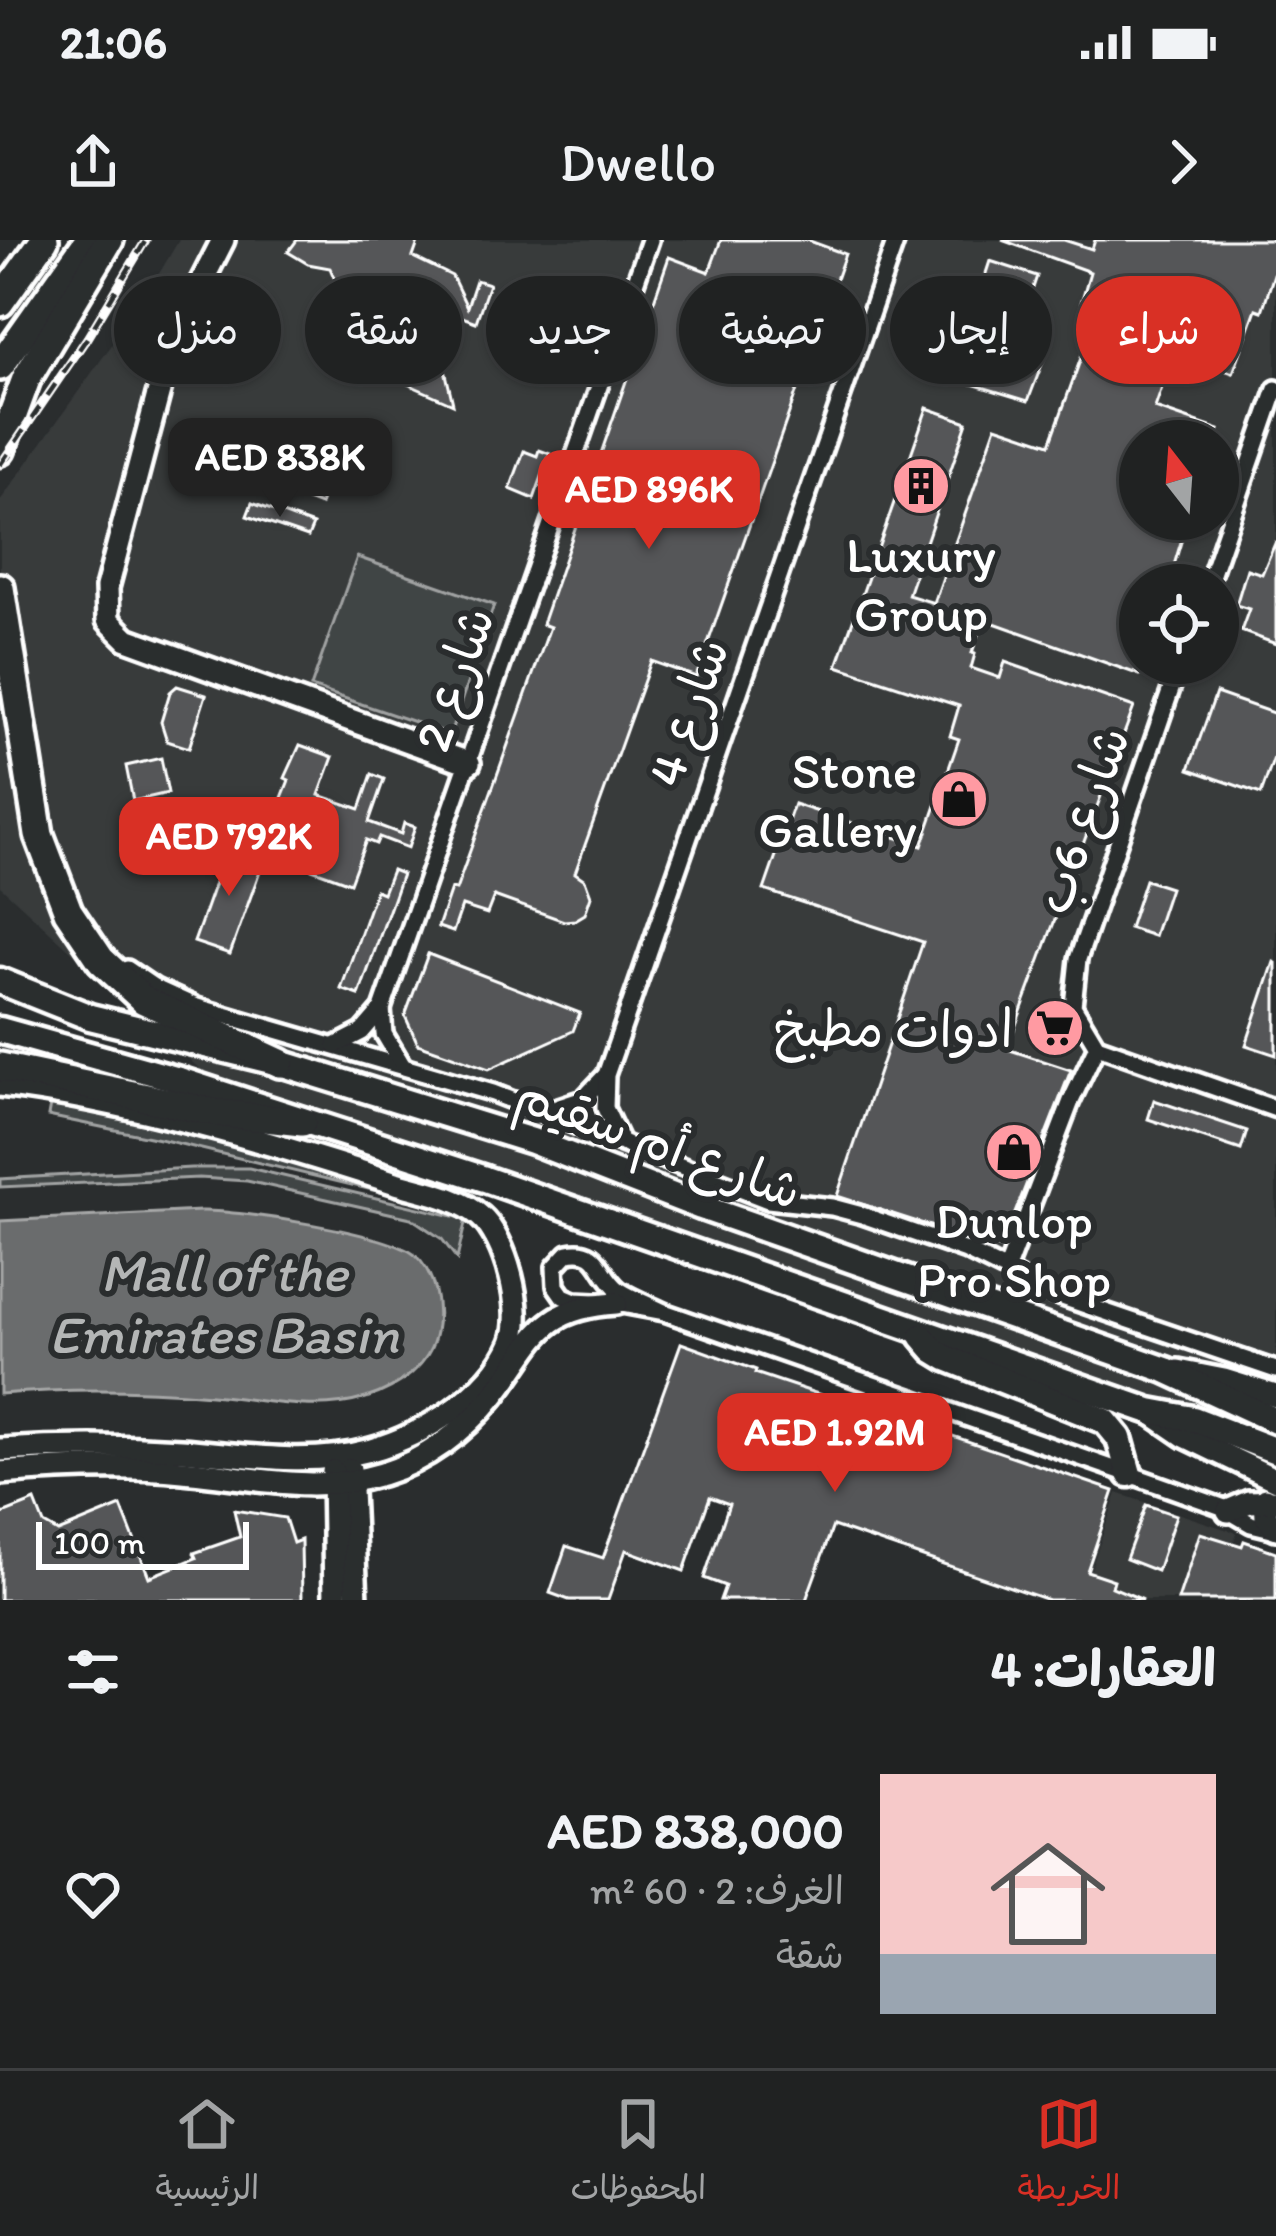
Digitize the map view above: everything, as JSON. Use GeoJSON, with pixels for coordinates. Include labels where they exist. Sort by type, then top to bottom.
{"type":"FeatureCollection","features":[{"type":"Feature","properties":{"kind":"highway"},"geometry":{"type":"LineString","coordinates":[[0,302],[44,240]]}},
{"type":"Feature","properties":{"kind":"highway"},"geometry":{"type":"LineString","coordinates":[[0,366],[89,240]]}},
{"type":"Feature","properties":{"kind":"highway"},"geometry":{"type":"LineString","coordinates":[[0,450],[26,379],[109,240]]}},
{"type":"Feature","properties":{"kind":"highway"},"geometry":{"type":"LineString","coordinates":[[0,588],[39,835],[73,919],[114,975],[144,1000],[280,1063]]}},
{"type":"Feature","properties":{"kind":"highway"},"geometry":{"type":"LineString","coordinates":[[0,1067],[218,1114],[302,1122]]}},
{"type":"Feature","properties":{"kind":"main road","name":"شارع أم سقيم"},"geometry":{"type":"LineString","coordinates":[[0,981],[90,1017],[280,1063],[532,1141],[700,1207],[1166,1370],[1276,1421]]}},
{"type":"Feature","properties":{"kind":"main road","name":"شارع أم سقيم"},"geometry":{"type":"LineString","coordinates":[[0,1030],[179,1080],[485,1179],[1150,1412],[1221,1429],[1276,1451]]}},
{"type":"Feature","properties":{"kind":"main road"},"geometry":{"type":"LineString","coordinates":[[917,1328],[940,1354],[1105,1421],[1119,1438],[1129,1474]]}},
{"type":"Feature","properties":{"kind":"street"},"geometry":{"type":"LineString","coordinates":[[223,240],[169,351],[106,587],[108,620],[127,639],[470,763]]}},
{"type":"Feature","properties":{"kind":"street","name":"شارع 2"},"geometry":{"type":"LineString","coordinates":[[382,1009],[650,240]]}},
{"type":"Feature","properties":{"kind":"street","name":"شارع 4"},"geometry":{"type":"LineString","coordinates":[[621,1142],[605,1108],[606,1075],[896,240]]}},
{"type":"Feature","properties":{"kind":"street"},"geometry":{"type":"LineString","coordinates":[[1215,564],[1276,389]]}},
{"type":"Feature","properties":{"kind":"street","name":"شارع 6ب"},"geometry":{"type":"LineString","coordinates":[[1096,1046],[1073,1006],[1078,959],[1173,684]]}},
{"type":"Feature","properties":{"kind":"street"},"geometry":{"type":"LineString","coordinates":[[73,919],[111,957],[176,998],[544,1112],[768,1200],[847,1210],[966,1251],[1053,1294],[1276,1370]]}},
{"type":"Feature","properties":{"kind":"street"},"geometry":{"type":"LineString","coordinates":[[335,1046],[362,1032],[382,1009]]}},
{"type":"Feature","properties":{"kind":"street"},"geometry":{"type":"LineString","coordinates":[[382,1009],[384,1034],[403,1066]]}},
{"type":"Feature","properties":{"kind":"street"},"geometry":{"type":"LineString","coordinates":[[1006,1271],[1096,1046],[1276,1109]]}},
{"type":"Feature","properties":{"kind":"street"},"geometry":{"type":"LineString","coordinates":[[544,1112],[583,1099],[606,1075]]}},
{"type":"Feature","properties":{"kind":"street"},"geometry":{"type":"LineString","coordinates":[[0,1085],[126,1109],[249,1141],[378,1177],[474,1211],[497,1238],[518,1318],[508,1351],[472,1392],[439,1419],[401,1439],[341,1456],[276,1460],[141,1448],[0,1450]]}},
{"type":"Feature","properties":{"kind":"street"},"geometry":{"type":"LineString","coordinates":[[664,1312],[563,1296],[554,1280],[558,1262],[574,1251],[592,1255],[614,1286],[664,1312],[1129,1474],[1256,1526],[1276,1529]]}},
{"type":"Feature","properties":{"kind":"street"},"geometry":{"type":"LineString","coordinates":[[0,1473],[147,1468],[289,1486],[342,1483],[403,1466],[452,1436],[494,1396],[546,1324],[579,1309],[616,1303]]}},
{"type":"Feature","properties":{"kind":"street"},"geometry":{"type":"LineString","coordinates":[[1166,1370],[1224,1379],[1276,1396]]}},
{"type":"Feature","properties":{"kind":"street"},"geometry":{"type":"LineString","coordinates":[[1150,1412],[1272,1493]]}},
{"type":"Feature","properties":{"kind":"street"},"geometry":{"type":"LineString","coordinates":[[341,1456],[356,1600]]}},
{"type":"Feature","properties":{"kind":"street"},"geometry":{"type":"LineString","coordinates":[[335,1600],[342,1483]]}},
{"type":"Feature","properties":{"kind":"street"},"geometry":{"type":"LineString","coordinates":[[289,1486],[314,1501],[322,1512],[326,1553],[335,1572]]}},
{"type":"Feature","properties":{"kind":"street"},"geometry":{"type":"LineString","coordinates":[[1228,1511],[1272,1493]]}},
{"type":"Feature","properties":{"kind":"street"},"geometry":{"type":"LineString","coordinates":[[1272,1493],[1265,1517],[1276,1529]]}},
{"type":"Feature","properties":{"kind":"shaded area"},"geometry":{"type":"Polygon","coordinates":[[[179,240],[1276,240],[1276,1439],[205,1074],[0,886],[0,501],[114,342],[114,384],[281,384],[281,276],[158,276],[179,240]]]}},
{"type":"Feature","properties":{"kind":"shaded area"},"geometry":{"type":"Polygon","coordinates":[[[357,557],[494,605],[450,734],[311,687],[357,557]]]}},
{"type":"Feature","properties":{"kind":"shaded area"},"geometry":{"type":"Polygon","coordinates":[[[51,1099],[170,1125],[390,1189],[389,1194],[48,1116],[51,1099]]]}},
{"type":"Feature","properties":{"kind":"shaded area"},"geometry":{"type":"Polygon","coordinates":[[[249,1168],[466,1219],[457,1259],[442,1239],[411,1218],[247,1181],[199,1178],[0,1187],[0,1179],[249,1168]]]}},
{"type":"Feature","properties":{"kind":"shaded area"},"geometry":{"type":"Polygon","coordinates":[[[1117,1493],[1237,1533],[1214,1600],[1080,1600],[1117,1493]]]}},
{"type":"Feature","properties":{"kind":"water","name":"Mall of the Emirates Basin"},"geometry":{"type":"Polygon","coordinates":[[[201,1211],[345,1231],[415,1255],[432,1280],[437,1301],[436,1332],[427,1355],[390,1388],[328,1405],[132,1390],[0,1394],[0,1221],[201,1211]]]}},
{"type":"Feature","properties":{"kind":"building"},"geometry":{"type":"Polygon","coordinates":[[[297,240],[419,240],[413,257],[452,276],[333,276],[330,268],[308,264],[288,252],[297,240]]]}},
{"type":"Feature","properties":{"kind":"building"},"geometry":{"type":"Polygon","coordinates":[[[721,240],[807,240],[845,254],[837,276],[679,276],[679,384],[799,384],[696,677],[651,661],[575,873],[585,880],[591,896],[585,914],[564,921],[494,896],[487,914],[462,906],[453,932],[438,927],[451,889],[456,890],[550,627],[542,624],[625,384],[655,384],[655,297],[669,257],[709,272],[721,240]]]}},
{"type":"Feature","properties":{"kind":"building"},"geometry":{"type":"Polygon","coordinates":[[[1002,240],[1064,240],[1092,249],[1095,240],[1276,240],[1276,268],[1262,311],[1256,309],[1242,348],[1242,276],[1089,276],[1090,272],[1002,240]]]}},
{"type":"Feature","properties":{"kind":"building"},"geometry":{"type":"Polygon","coordinates":[[[990,261],[1037,276],[985,276],[990,261]]]}},
{"type":"Feature","properties":{"kind":"building"},"geometry":{"type":"Polygon","coordinates":[[[476,280],[486,283],[486,293],[476,322],[462,317],[462,297],[467,307],[476,280]]]}},
{"type":"Feature","properties":{"kind":"building"},"geometry":{"type":"Polygon","coordinates":[[[1076,372],[1076,384],[1163,384],[1155,408],[1190,420],[1119,420],[1119,540],[1182,540],[1174,564],[1119,564],[1119,668],[983,619],[972,653],[971,668],[1000,678],[1005,662],[1134,707],[1007,1049],[1071,1070],[1001,1249],[837,1196],[923,942],[764,890],[794,804],[922,846],[959,739],[950,736],[959,706],[837,666],[927,408],[967,422],[908,595],[934,603],[996,426],[1050,444],[1076,372]]]}},
{"type":"Feature","properties":{"kind":"building"},"geometry":{"type":"Polygon","coordinates":[[[408,384],[448,384],[453,404],[408,384]]]}},
{"type":"Feature","properties":{"kind":"building"},"geometry":{"type":"Polygon","coordinates":[[[972,384],[1034,384],[1028,401],[972,384]]]}},
{"type":"Feature","properties":{"kind":"building"},"geometry":{"type":"Polygon","coordinates":[[[539,450],[550,454],[534,499],[510,489],[524,451],[537,456],[539,450]]]}},
{"type":"Feature","properties":{"kind":"building"},"geometry":{"type":"Polygon","coordinates":[[[264,470],[324,493],[320,505],[259,482],[264,470]]]}},
{"type":"Feature","properties":{"kind":"building"},"geometry":{"type":"Polygon","coordinates":[[[252,503],[313,525],[308,537],[247,516],[252,503]]]}},
{"type":"Feature","properties":{"kind":"building"},"geometry":{"type":"Polygon","coordinates":[[[1276,541],[1276,644],[1241,631],[1249,609],[1239,606],[1247,569],[1262,574],[1276,541]]]}},
{"type":"Feature","properties":{"kind":"building"},"geometry":{"type":"Polygon","coordinates":[[[177,686],[206,695],[189,748],[167,741],[161,722],[170,692],[177,686]]]}},
{"type":"Feature","properties":{"kind":"building"},"geometry":{"type":"Polygon","coordinates":[[[1216,693],[1276,714],[1276,752],[1261,794],[1189,769],[1216,693]]]}},
{"type":"Feature","properties":{"kind":"building"},"geometry":{"type":"Polygon","coordinates":[[[300,745],[333,757],[319,795],[360,809],[372,774],[384,779],[369,822],[401,834],[404,823],[415,827],[408,848],[379,837],[376,844],[366,840],[350,883],[282,858],[294,825],[274,818],[300,745]]]}},
{"type":"Feature","properties":{"kind":"building"},"geometry":{"type":"Polygon","coordinates":[[[161,758],[168,793],[133,801],[126,766],[161,758]]]}},
{"type":"Feature","properties":{"kind":"building"},"geometry":{"type":"Polygon","coordinates":[[[229,844],[265,857],[230,954],[194,942],[229,844]]]}},
{"type":"Feature","properties":{"kind":"building"},"geometry":{"type":"Polygon","coordinates":[[[392,870],[402,874],[359,995],[341,989],[376,890],[383,893],[392,870]]]}},
{"type":"Feature","properties":{"kind":"building"},"geometry":{"type":"Polygon","coordinates":[[[1145,880],[1170,888],[1154,936],[1129,928],[1145,880]]]}},
{"type":"Feature","properties":{"kind":"building"},"geometry":{"type":"Polygon","coordinates":[[[428,954],[580,1013],[573,1031],[489,1069],[418,1044],[405,1016],[428,954]]]}},
{"type":"Feature","properties":{"kind":"building"},"geometry":{"type":"Polygon","coordinates":[[[1276,963],[1276,1055],[1246,1045],[1276,963]]]}},
{"type":"Feature","properties":{"kind":"building"},"geometry":{"type":"Polygon","coordinates":[[[1154,1100],[1247,1131],[1241,1150],[1148,1119],[1154,1100]]]}},
{"type":"Feature","properties":{"kind":"building"},"geometry":{"type":"Polygon","coordinates":[[[681,1343],[755,1373],[1114,1491],[1087,1571],[1114,1580],[1112,1587],[1143,1600],[1048,1600],[833,1526],[806,1600],[720,1600],[725,1586],[704,1578],[729,1504],[710,1497],[684,1571],[626,1550],[608,1600],[569,1600],[550,1593],[566,1546],[603,1558],[681,1343]]]}},
{"type":"Feature","properties":{"kind":"building"},"geometry":{"type":"Polygon","coordinates":[[[35,1501],[44,1524],[58,1532],[121,1506],[149,1577],[196,1558],[194,1553],[240,1537],[234,1510],[285,1518],[293,1543],[301,1540],[302,1600],[0,1600],[0,1515],[35,1501]]]}},
{"type":"Feature","properties":{"kind":"building"},"geometry":{"type":"Polygon","coordinates":[[[1146,1505],[1176,1515],[1157,1571],[1126,1559],[1146,1505]]]}},
{"type":"Feature","properties":{"kind":"building"},"geometry":{"type":"Polygon","coordinates":[[[1200,1533],[1276,1552],[1276,1600],[1178,1600],[1200,1533]]]}},
{"type":"Feature","properties":{"kind":"railway"},"geometry":{"type":"LineString","coordinates":[[0,465],[87,338],[146,240]]}},
{"type":"Feature","properties":{"kind":"place","name":"Luxury Group"},"geometry":{"type":"Point","coordinates":[921,486]}},
{"type":"Feature","properties":{"kind":"place","name":"Stone Gallery"},"geometry":{"type":"Point","coordinates":[959,799]}},
{"type":"Feature","properties":{"kind":"place","name":"ادوات مطبخ"},"geometry":{"type":"Point","coordinates":[1055,1028]}},
{"type":"Feature","properties":{"kind":"place","name":"Dunlop Pro Shop"},"geometry":{"type":"Point","coordinates":[1014,1152]}}]}
